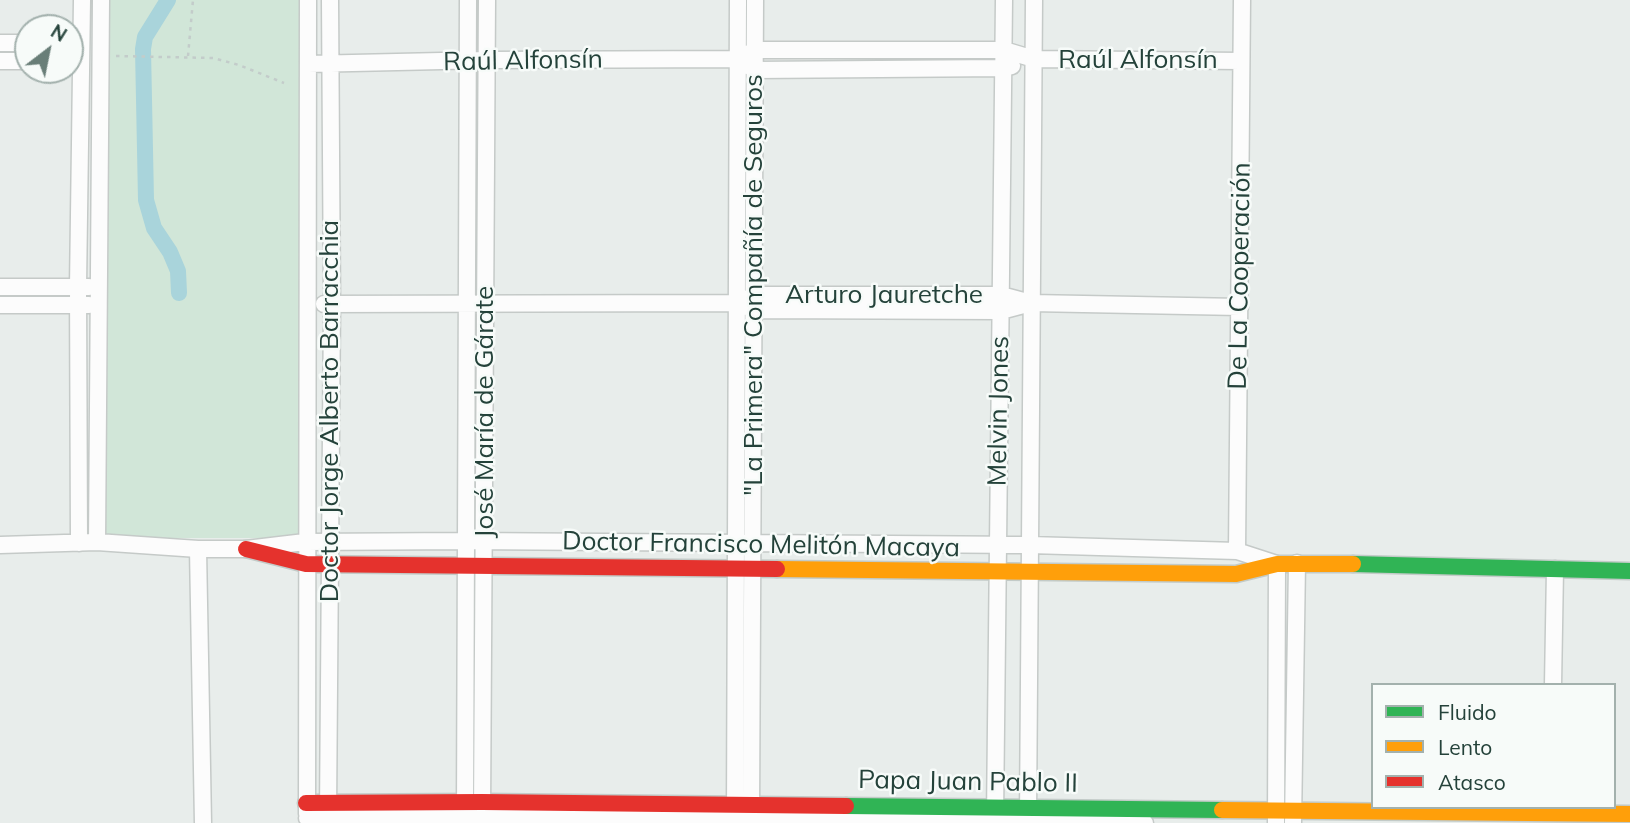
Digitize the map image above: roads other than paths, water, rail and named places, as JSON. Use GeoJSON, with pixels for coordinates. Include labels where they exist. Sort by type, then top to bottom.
{"type":"FeatureCollection","features":[{"type":"Feature","properties":{"kind":"street"},"geometry":{"type":"LineString","coordinates":[[97,542],[101,0]]}},
{"type":"Feature","properties":{"kind":"street","name":"Doctor Jorge Alberto Barracchia"},"geometry":{"type":"LineString","coordinates":[[307,815],[305,542],[308,0]]}},
{"type":"Feature","properties":{"kind":"street","name":"Doctor Jorge Alberto Barracchia"},"geometry":{"type":"LineString","coordinates":[[328,815],[332,304],[330,0]]}},
{"type":"Feature","properties":{"kind":"street","name":"José María de Gárate"},"geometry":{"type":"LineString","coordinates":[[465,814],[468,0]]}},
{"type":"Feature","properties":{"kind":"street","name":"José María de Gárate"},"geometry":{"type":"LineString","coordinates":[[482,814],[487,0]]}},
{"type":"Feature","properties":{"kind":"street","name":"\"La Primera\" Compañía de Seguros"},"geometry":{"type":"LineString","coordinates":[[738,0],[737,303],[744,543],[743,816]]}},
{"type":"Feature","properties":{"kind":"street","name":"\"La Primera\" Compañía de Seguros"},"geometry":{"type":"LineString","coordinates":[[744,543],[755,303],[755,0]]}},
{"type":"Feature","properties":{"kind":"street","name":"Melvin Jones"},"geometry":{"type":"LineString","coordinates":[[995,817],[1004,0]]}},
{"type":"Feature","properties":{"kind":"street","name":"Melvin Jones"},"geometry":{"type":"LineString","coordinates":[[1028,817],[1034,0]]}},
{"type":"Feature","properties":{"kind":"street","name":"De La Cooperación"},"geometry":{"type":"LineString","coordinates":[[1237,551],[1242,0]]}},
{"type":"Feature","properties":{"kind":"street"},"geometry":{"type":"LineString","coordinates":[[84,44],[101,44]]}},
{"type":"Feature","properties":{"kind":"street"},"geometry":{"type":"LineString","coordinates":[[755,50],[738,60],[755,70]]}},
{"type":"Feature","properties":{"kind":"street","name":"Raúl Alfonsín"},"geometry":{"type":"LineString","coordinates":[[755,50],[1004,50],[1034,59],[1241,61]]}},
{"type":"Feature","properties":{"kind":"street","name":"Raúl Alfonsín"},"geometry":{"type":"LineString","coordinates":[[755,70],[1003,68],[1034,59]]}},
{"type":"Feature","properties":{"kind":"street","name":"Raúl Alfonsín"},"geometry":{"type":"LineString","coordinates":[[308,64],[486,60],[738,60]]}},
{"type":"Feature","properties":{"kind":"street"},"geometry":{"type":"LineString","coordinates":[[84,61],[101,62]]}},
{"type":"Feature","properties":{"kind":"street"},"geometry":{"type":"LineString","coordinates":[[76,84],[79,543]]}},
{"type":"Feature","properties":{"kind":"street"},"geometry":{"type":"LineString","coordinates":[[0,287],[98,287]]}},
{"type":"Feature","properties":{"kind":"street","name":"Arturo Jauretche"},"geometry":{"type":"LineString","coordinates":[[307,304],[466,306],[1031,303],[1240,307]]}},
{"type":"Feature","properties":{"kind":"street"},"geometry":{"type":"LineString","coordinates":[[0,305],[98,305]]}},
{"type":"Feature","properties":{"kind":"street","name":"Doctor Francisco Melitón Macaya"},"geometry":{"type":"LineString","coordinates":[[0,545],[97,542],[198,549],[246,549],[305,542],[997,544],[1237,551],[1276,564]]}},
{"type":"Feature","properties":{"kind":"street"},"geometry":{"type":"LineString","coordinates":[[198,549],[203,823]]}},
{"type":"Feature","properties":{"kind":"street","name":"Doctor Francisco Melitón Macaya"},"geometry":{"type":"LineString","coordinates":[[246,549],[306,564],[1236,574],[1276,564],[1297,563],[1630,571]]}},
{"type":"Feature","properties":{"kind":"street"},"geometry":{"type":"LineString","coordinates":[[1293,816],[1297,563]]}},
{"type":"Feature","properties":{"kind":"street"},"geometry":{"type":"LineString","coordinates":[[1276,564],[1276,816]]}},
{"type":"Feature","properties":{"kind":"street"},"geometry":{"type":"LineString","coordinates":[[1553,683],[1555,569]]}},
{"type":"Feature","properties":{"kind":"street","name":"Papa Juan Pablo II"},"geometry":{"type":"LineString","coordinates":[[307,815],[1550,817],[1630,814]]}},
{"type":"Feature","properties":{"kind":"street","name":"Papa Juan Pablo II"},"geometry":{"type":"LineString","coordinates":[[1028,817],[1145,823]]}},
{"type":"Feature","properties":{"kind":"waterway"},"geometry":{"type":"LineString","coordinates":[[168,0],[145,37],[143,49],[146,200],[154,228],[170,252],[178,271],[179,293]]}}]}
